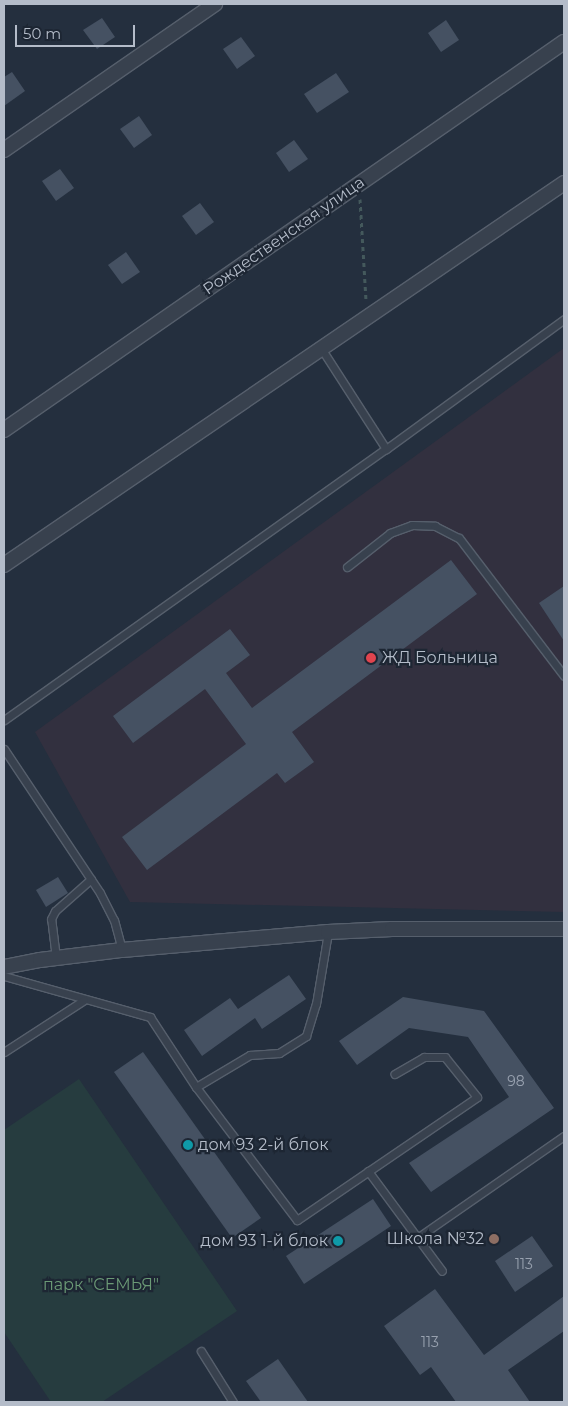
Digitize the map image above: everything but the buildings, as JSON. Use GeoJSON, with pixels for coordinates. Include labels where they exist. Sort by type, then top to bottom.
{"type":"FeatureCollection","features":[{"type":"Feature","properties":{"kind":"street"},"geometry":{"type":"LineString","coordinates":[[4,150],[215,4]]}},
{"type":"Feature","properties":{"kind":"street","name":"Рождественская улица"},"geometry":{"type":"LineString","coordinates":[[4,430],[564,42]]}},
{"type":"Feature","properties":{"kind":"street"},"geometry":{"type":"LineString","coordinates":[[4,566],[564,183]]}},
{"type":"Feature","properties":{"kind":"street"},"geometry":{"type":"LineString","coordinates":[[4,967],[122,950],[328,932],[564,930]]}},
{"type":"Feature","properties":{"kind":"lane"},"geometry":{"type":"LineString","coordinates":[[4,720],[386,449],[564,319]]}},
{"type":"Feature","properties":{"kind":"lane"},"geometry":{"type":"LineString","coordinates":[[322,348],[386,449]]}},
{"type":"Feature","properties":{"kind":"lane"},"geometry":{"type":"LineString","coordinates":[[347,567],[390,533],[412,525],[435,526],[459,538],[564,676]]}},
{"type":"Feature","properties":{"kind":"lane"},"geometry":{"type":"LineString","coordinates":[[4,749],[91,879],[114,920],[122,950]]}},
{"type":"Feature","properties":{"kind":"lane"},"geometry":{"type":"LineString","coordinates":[[56,958],[51,918],[55,911],[91,879]]}},
{"type":"Feature","properties":{"kind":"lane"},"geometry":{"type":"LineString","coordinates":[[196,1087],[250,1055],[279,1053],[306,1036],[316,1004],[328,932]]}},
{"type":"Feature","properties":{"kind":"lane"},"geometry":{"type":"LineString","coordinates":[[4,976],[150,1017],[196,1087],[297,1220],[476,1097],[445,1057],[424,1057],[394,1074]]}},
{"type":"Feature","properties":{"kind":"lane"},"geometry":{"type":"LineString","coordinates":[[4,1052],[84,1000]]}},
{"type":"Feature","properties":{"kind":"lane"},"geometry":{"type":"LineString","coordinates":[[417,1238],[564,1136]]}},
{"type":"Feature","properties":{"kind":"lane"},"geometry":{"type":"LineString","coordinates":[[368,1171],[442,1271]]}},
{"type":"Feature","properties":{"kind":"lane"},"geometry":{"type":"LineString","coordinates":[[201,1351],[233,1402]]}},
{"type":"Feature","properties":{"kind":"path"},"geometry":{"type":"LineString","coordinates":[[360,183],[367,317]]}},
{"type":"Feature","properties":{"kind":"shaded area"},"geometry":{"type":"Polygon","coordinates":[[[564,348],[564,912],[130,902],[35,732],[564,348]]]}},
{"type":"Feature","properties":{"kind":"green space","name":"парк \"СЕМЬЯ\""},"geometry":{"type":"Polygon","coordinates":[[[79,1079],[237,1311],[102,1402],[51,1402],[4,1332],[4,1130],[79,1079]]]}},
{"type":"Feature","properties":{"kind":"place","name":"ЖД Больница"},"geometry":{"type":"Point","coordinates":[371,658]}},
{"type":"Feature","properties":{"kind":"place","name":"дом 93 2-й блок"},"geometry":{"type":"Point","coordinates":[188,1145]}},
{"type":"Feature","properties":{"kind":"place","name":"Школа №32"},"geometry":{"type":"Point","coordinates":[494,1239]}},
{"type":"Feature","properties":{"kind":"place","name":"дом 93 1-й блок"},"geometry":{"type":"Point","coordinates":[338,1241]}}]}
